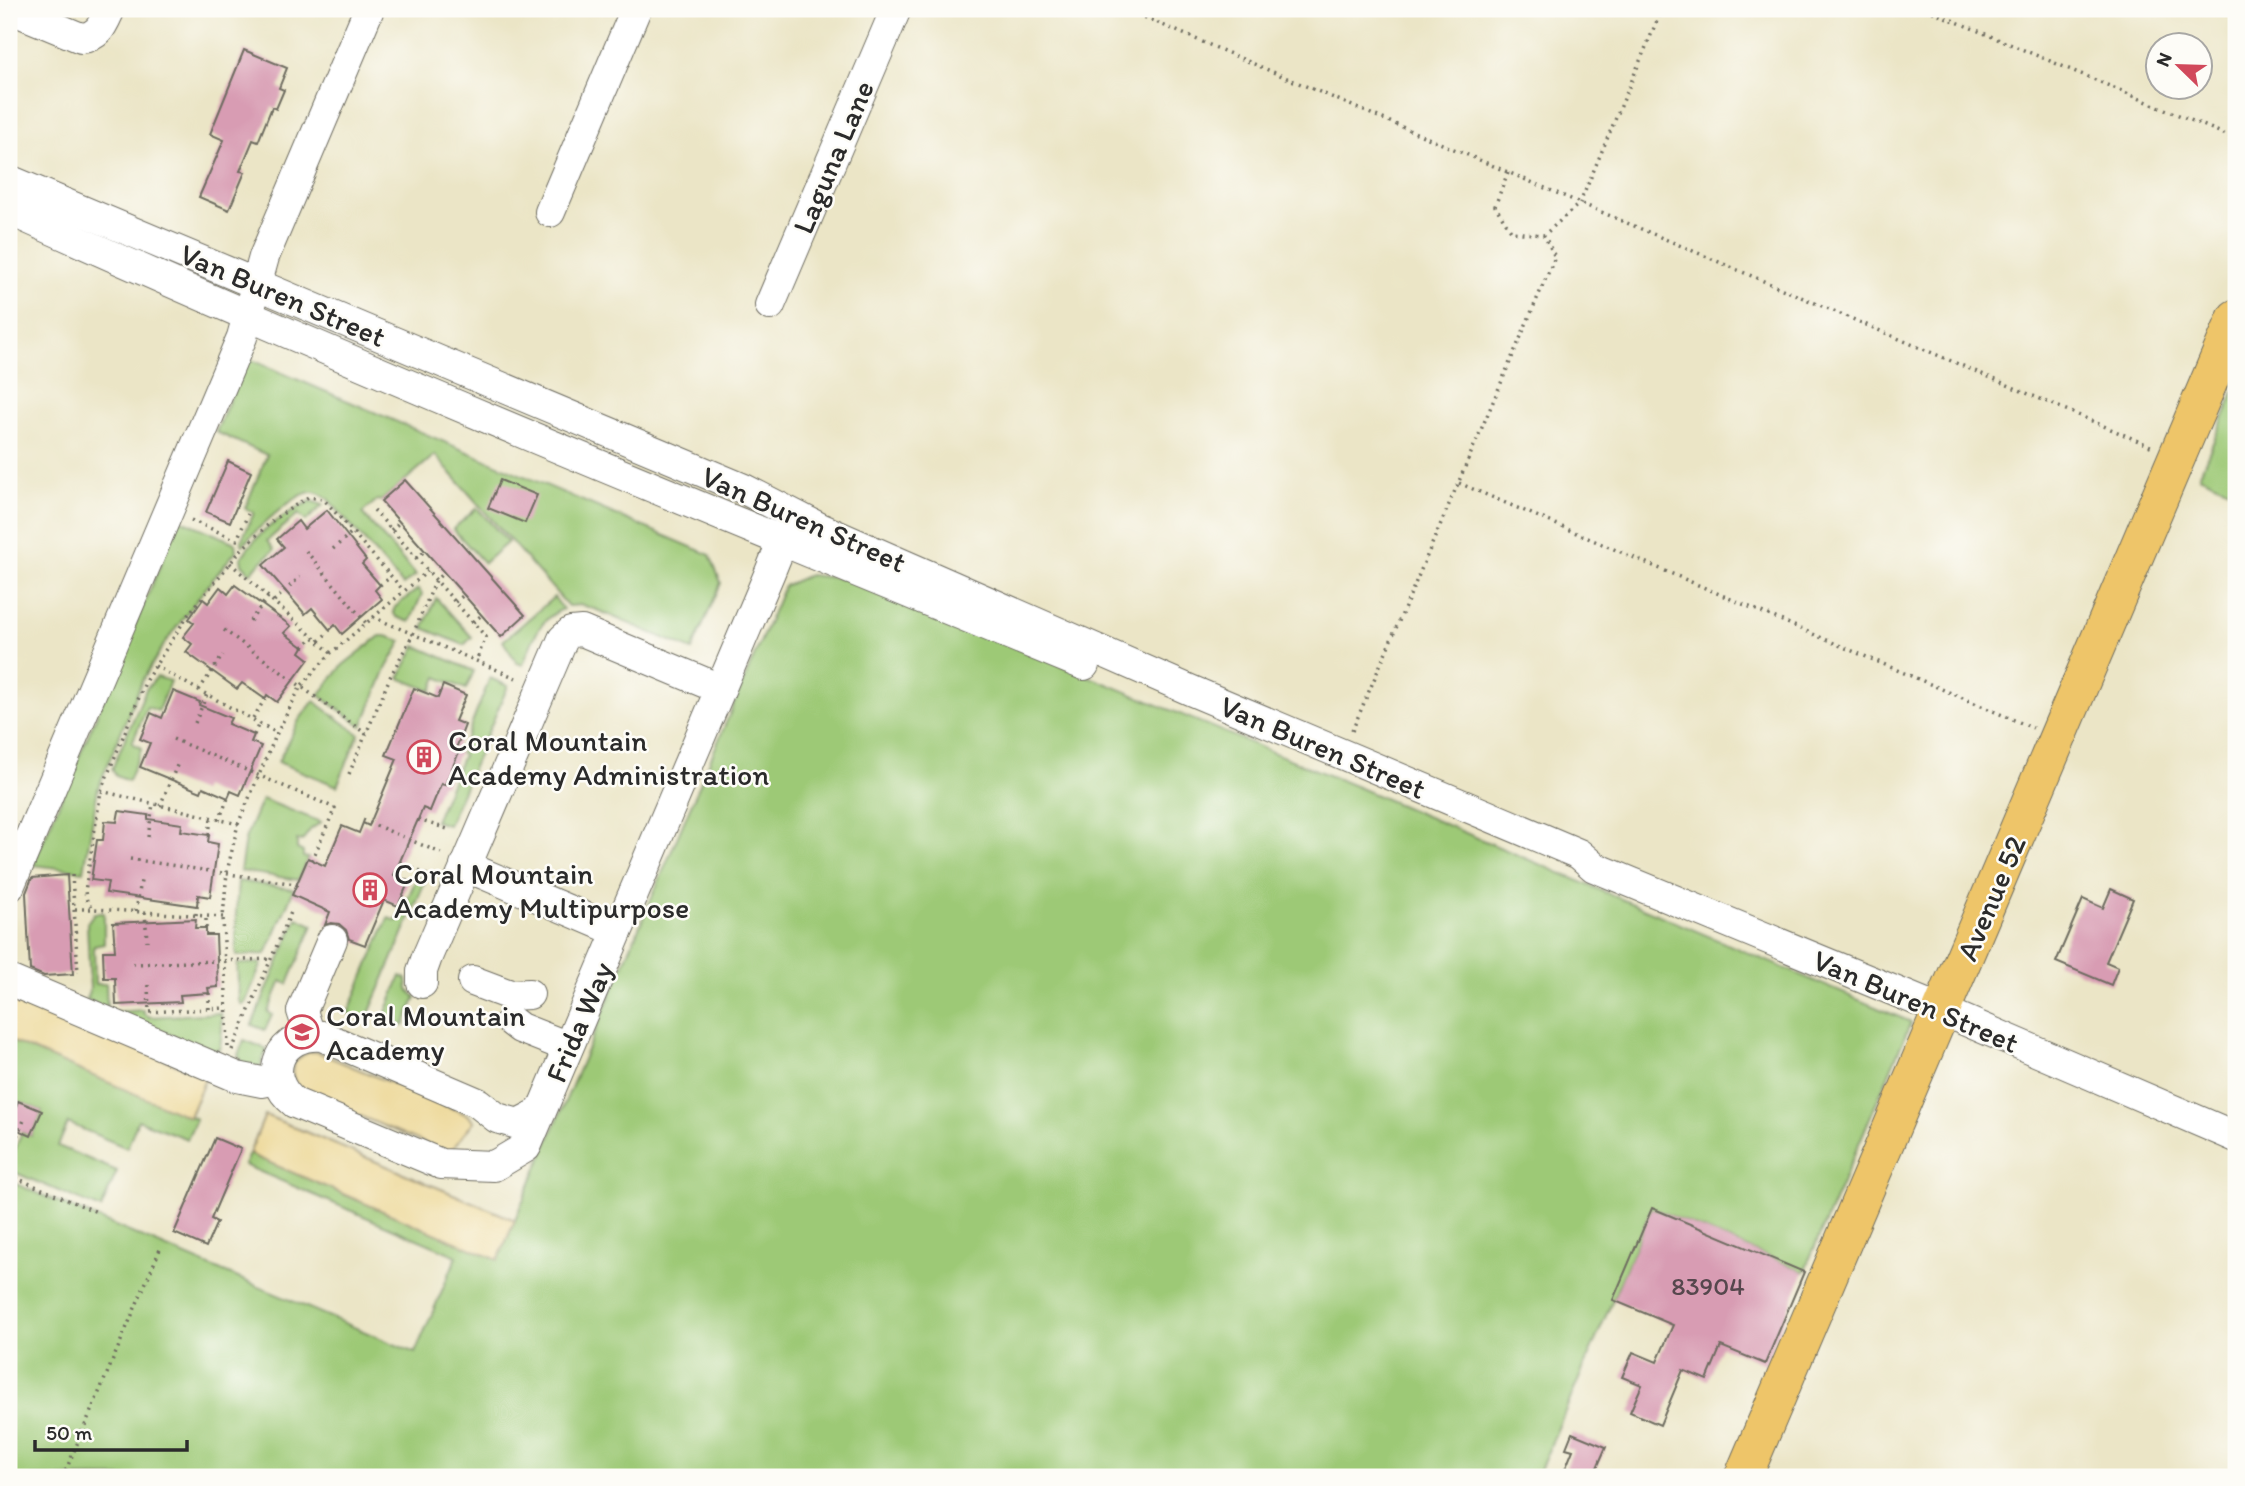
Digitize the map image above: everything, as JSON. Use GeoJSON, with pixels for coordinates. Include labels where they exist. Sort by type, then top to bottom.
{"type":"FeatureCollection","features":[{"type":"Feature","properties":{"kind":"main road","name":"Avenue 52"},"geometry":{"type":"LineString","coordinates":[[1743,1477],[2236,318]]}},
{"type":"Feature","properties":{"kind":"street"},"geometry":{"type":"LineString","coordinates":[[10,9],[81,38],[92,37],[100,29],[110,9]]}},
{"type":"Feature","properties":{"kind":"street"},"geometry":{"type":"LineString","coordinates":[[9,887],[242,337],[265,256],[369,9]]}},
{"type":"Feature","properties":{"kind":"street"},"geometry":{"type":"LineString","coordinates":[[550,212],[636,9]]}},
{"type":"Feature","properties":{"kind":"street","name":"Laguna Lane"},"geometry":{"type":"LineString","coordinates":[[770,305],[896,9]]}},
{"type":"Feature","properties":{"kind":"street","name":"Van Buren Street"},"geometry":{"type":"LineString","coordinates":[[9,180],[744,489],[822,529],[1342,755],[1579,854],[1594,867],[1943,1011],[2236,1137]]}},
{"type":"Feature","properties":{"kind":"street","name":"Van Buren Street"},"geometry":{"type":"LineString","coordinates":[[9,210],[247,315],[637,481],[779,549],[1547,856],[1574,866],[1594,867]]}},
{"type":"Feature","properties":{"kind":"street","name":"Frida Way"},"geometry":{"type":"LineString","coordinates":[[277,1079],[284,1095],[295,1103],[440,1164],[494,1166],[526,1147],[793,515]]}},
{"type":"Feature","properties":{"kind":"street"},"geometry":{"type":"LineString","coordinates":[[422,983],[422,971],[453,860],[563,639],[571,632],[582,631],[720,689]]}},
{"type":"Feature","properties":{"kind":"street"},"geometry":{"type":"LineString","coordinates":[[453,860],[617,931]]}},
{"type":"Feature","properties":{"kind":"street"},"geometry":{"type":"LineString","coordinates":[[310,1035],[302,1011],[332,940]]}},
{"type":"Feature","properties":{"kind":"street"},"geometry":{"type":"LineString","coordinates":[[9,980],[237,1077],[262,1082],[277,1079],[276,1071],[287,1046],[310,1035],[322,1037],[478,1103],[497,1118],[518,1124],[541,1112]]}},
{"type":"Feature","properties":{"kind":"street"},"geometry":{"type":"LineString","coordinates":[[473,981],[510,995],[529,994]]}},
{"type":"Feature","properties":{"kind":"street"},"geometry":{"type":"LineString","coordinates":[[512,1021],[520,1028],[568,1047]]}},
{"type":"Feature","properties":{"kind":"path"},"geometry":{"type":"LineString","coordinates":[[1125,9],[2177,457]]}},
{"type":"Feature","properties":{"kind":"path"},"geometry":{"type":"LineString","coordinates":[[1508,172],[1495,206],[1512,232],[1544,235],[1580,203],[1662,9]]}},
{"type":"Feature","properties":{"kind":"path"},"geometry":{"type":"LineString","coordinates":[[1926,9],[2236,139]]}},
{"type":"Feature","properties":{"kind":"path"},"geometry":{"type":"LineString","coordinates":[[1342,755],[1555,257],[1544,235]]}},
{"type":"Feature","properties":{"kind":"path"},"geometry":{"type":"LineString","coordinates":[[1458,483],[2058,739]]}},
{"type":"Feature","properties":{"kind":"path"},"geometry":{"type":"LineString","coordinates":[[94,909],[88,905],[85,891],[101,791],[146,680],[188,615],[241,550],[273,520],[308,497],[323,499],[404,592]]}},
{"type":"Feature","properties":{"kind":"path"},"geometry":{"type":"LineString","coordinates":[[169,510],[237,540],[241,550]]}},
{"type":"Feature","properties":{"kind":"path"},"geometry":{"type":"LineString","coordinates":[[373,510],[486,637],[476,661]]}},
{"type":"Feature","properties":{"kind":"path"},"geometry":{"type":"LineString","coordinates":[[237,540],[248,514]]}},
{"type":"Feature","properties":{"kind":"path"},"geometry":{"type":"LineString","coordinates":[[391,530],[400,522]]}},
{"type":"Feature","properties":{"kind":"path"},"geometry":{"type":"LineString","coordinates":[[333,549],[352,532]]}},
{"type":"Feature","properties":{"kind":"path"},"geometry":{"type":"LineString","coordinates":[[306,551],[366,623]]}},
{"type":"Feature","properties":{"kind":"path"},"geometry":{"type":"LineString","coordinates":[[416,558],[425,551]]}},
{"type":"Feature","properties":{"kind":"path"},"geometry":{"type":"LineString","coordinates":[[230,563],[331,653]]}},
{"type":"Feature","properties":{"kind":"path"},"geometry":{"type":"LineString","coordinates":[[292,910],[229,1058],[223,917],[227,872],[238,824],[301,686],[331,653],[428,571]]}},
{"type":"Feature","properties":{"kind":"path"},"geometry":{"type":"LineString","coordinates":[[349,774],[391,675],[413,634],[436,580],[444,572]]}},
{"type":"Feature","properties":{"kind":"path"},"geometry":{"type":"LineString","coordinates":[[274,601],[300,577]]}},
{"type":"Feature","properties":{"kind":"path"},"geometry":{"type":"LineString","coordinates":[[380,585],[391,577]]}},
{"type":"Feature","properties":{"kind":"path"},"geometry":{"type":"LineString","coordinates":[[455,602],[464,595]]}},
{"type":"Feature","properties":{"kind":"path"},"geometry":{"type":"LineString","coordinates":[[250,621],[268,597]]}},
{"type":"Feature","properties":{"kind":"path"},"geometry":{"type":"LineString","coordinates":[[473,622],[482,615]]}},
{"type":"Feature","properties":{"kind":"path"},"geometry":{"type":"LineString","coordinates":[[373,617],[516,678]]}},
{"type":"Feature","properties":{"kind":"path"},"geometry":{"type":"LineString","coordinates":[[319,642],[330,629]]}},
{"type":"Feature","properties":{"kind":"path"},"geometry":{"type":"LineString","coordinates":[[224,630],[366,734]]}},
{"type":"Feature","properties":{"kind":"path"},"geometry":{"type":"LineString","coordinates":[[303,647],[313,637]]}},
{"type":"Feature","properties":{"kind":"path"},"geometry":{"type":"LineString","coordinates":[[199,690],[223,655]]}},
{"type":"Feature","properties":{"kind":"path"},"geometry":{"type":"LineString","coordinates":[[155,666],[278,733]]}},
{"type":"Feature","properties":{"kind":"path"},"geometry":{"type":"LineString","coordinates":[[195,723],[207,694]]}},
{"type":"Feature","properties":{"kind":"path"},"geometry":{"type":"LineString","coordinates":[[252,719],[265,699]]}},
{"type":"Feature","properties":{"kind":"path"},"geometry":{"type":"LineString","coordinates":[[254,735],[259,723]]}},
{"type":"Feature","properties":{"kind":"path"},"geometry":{"type":"LineString","coordinates":[[173,739],[335,808],[310,865]]}},
{"type":"Feature","properties":{"kind":"path"},"geometry":{"type":"LineString","coordinates":[[160,806],[178,763]]}},
{"type":"Feature","properties":{"kind":"path"},"geometry":{"type":"LineString","coordinates":[[101,791],[238,824]]}},
{"type":"Feature","properties":{"kind":"path"},"geometry":{"type":"LineString","coordinates":[[219,820],[228,797]]}},
{"type":"Feature","properties":{"kind":"path"},"geometry":{"type":"LineString","coordinates":[[148,837],[153,804]]}},
{"type":"Feature","properties":{"kind":"path"},"geometry":{"type":"LineString","coordinates":[[209,835],[211,818]]}},
{"type":"Feature","properties":{"kind":"path"},"geometry":{"type":"LineString","coordinates":[[363,820],[453,860]]}},
{"type":"Feature","properties":{"kind":"path"},"geometry":{"type":"LineString","coordinates":[[418,820],[451,830]]}},
{"type":"Feature","properties":{"kind":"path"},"geometry":{"type":"LineString","coordinates":[[130,859],[302,885]]}},
{"type":"Feature","properties":{"kind":"path"},"geometry":{"type":"LineString","coordinates":[[400,862],[431,877]]}},
{"type":"Feature","properties":{"kind":"path"},"geometry":{"type":"LineString","coordinates":[[72,875],[78,973]]}},
{"type":"Feature","properties":{"kind":"path"},"geometry":{"type":"LineString","coordinates":[[136,911],[141,881]]}},
{"type":"Feature","properties":{"kind":"path"},"geometry":{"type":"LineString","coordinates":[[196,915],[198,900]]}},
{"type":"Feature","properties":{"kind":"path"},"geometry":{"type":"LineString","coordinates":[[74,909],[223,917]]}},
{"type":"Feature","properties":{"kind":"path"},"geometry":{"type":"LineString","coordinates":[[145,912],[147,941]]}},
{"type":"Feature","properties":{"kind":"path"},"geometry":{"type":"LineString","coordinates":[[206,916],[206,928]]}},
{"type":"Feature","properties":{"kind":"path"},"geometry":{"type":"LineString","coordinates":[[133,964],[271,959]]}},
{"type":"Feature","properties":{"kind":"path"},"geometry":{"type":"LineString","coordinates":[[148,985],[149,1012],[226,1008]]}},
{"type":"Feature","properties":{"kind":"path"},"geometry":{"type":"LineString","coordinates":[[209,993],[209,1009]]}},
{"type":"Feature","properties":{"kind":"path"},"geometry":{"type":"LineString","coordinates":[[9,1155],[24,1118]]}},
{"type":"Feature","properties":{"kind":"path"},"geometry":{"type":"LineString","coordinates":[[9,1175],[99,1213]]}},
{"type":"Feature","properties":{"kind":"path"},"geometry":{"type":"LineString","coordinates":[[63,1477],[161,1247]]}},
{"type":"Feature","properties":{"kind":"green space"},"geometry":{"type":"Polygon","coordinates":[[[247,358],[710,555],[721,583],[692,650],[597,610],[582,605],[568,606],[435,455],[381,501],[377,500],[362,513],[416,575],[403,585],[327,498],[315,492],[294,499],[265,522],[243,545],[241,541],[254,513],[245,508],[267,455],[216,432],[247,358]]]}},
{"type":"Feature","properties":{"kind":"green space"},"geometry":{"type":"Polygon","coordinates":[[[2236,388],[2236,492],[2199,476],[2236,388]]]}},
{"type":"Feature","properties":{"kind":"green space"},"geometry":{"type":"Polygon","coordinates":[[[311,501],[323,505],[306,521],[298,514],[267,541],[274,550],[250,573],[242,564],[241,558],[247,549],[272,525],[311,501]]]}},
{"type":"Feature","properties":{"kind":"green space"},"geometry":{"type":"Polygon","coordinates":[[[477,508],[508,542],[484,563],[453,529],[477,508]]]}},
{"type":"Feature","properties":{"kind":"green space"},"geometry":{"type":"Polygon","coordinates":[[[180,519],[235,543],[236,551],[165,643],[142,681],[98,788],[84,871],[33,865],[180,519]]]}},
{"type":"Feature","properties":{"kind":"green space"},"geometry":{"type":"Polygon","coordinates":[[[809,575],[855,580],[1362,789],[1911,1022],[1804,1272],[1652,1208],[1537,1477],[9,1477],[9,1181],[415,1353],[457,1256],[244,1165],[249,1154],[498,1260],[784,586],[809,575]]]}},
{"type":"Feature","properties":{"kind":"green space"},"geometry":{"type":"Polygon","coordinates":[[[418,589],[422,594],[410,622],[396,617],[393,612],[395,607],[418,589]]]}},
{"type":"Feature","properties":{"kind":"green space"},"geometry":{"type":"Polygon","coordinates":[[[554,597],[563,609],[554,613],[542,625],[523,665],[517,663],[503,641],[554,597]]]}},
{"type":"Feature","properties":{"kind":"green space"},"geometry":{"type":"Polygon","coordinates":[[[436,598],[472,637],[464,645],[423,628],[436,598]]]}},
{"type":"Feature","properties":{"kind":"green space"},"geometry":{"type":"Polygon","coordinates":[[[380,636],[402,641],[387,667],[362,726],[319,695],[343,665],[380,636]]]}},
{"type":"Feature","properties":{"kind":"green space"},"geometry":{"type":"Polygon","coordinates":[[[416,646],[474,671],[466,689],[437,677],[432,691],[399,678],[416,646]]]}},
{"type":"Feature","properties":{"kind":"green space"},"geometry":{"type":"Polygon","coordinates":[[[157,677],[170,681],[158,711],[147,707],[132,743],[142,748],[128,781],[116,776],[112,769],[146,689],[157,677]]]}},
{"type":"Feature","properties":{"kind":"green space"},"geometry":{"type":"Polygon","coordinates":[[[490,678],[508,686],[448,825],[435,821],[463,755],[460,753],[490,678]]]}},
{"type":"Feature","properties":{"kind":"green space"},"geometry":{"type":"Polygon","coordinates":[[[314,701],[359,734],[337,786],[278,762],[299,720],[314,701]]]}},
{"type":"Feature","properties":{"kind":"green space"},"geometry":{"type":"Polygon","coordinates":[[[262,799],[321,822],[310,830],[302,841],[297,840],[297,849],[303,852],[303,857],[308,858],[298,880],[240,871],[245,839],[262,799]]]}},
{"type":"Feature","properties":{"kind":"green space"},"geometry":{"type":"Polygon","coordinates":[[[417,877],[426,880],[366,1021],[348,1013],[388,918],[398,921],[417,877]]]}},
{"type":"Feature","properties":{"kind":"green space"},"geometry":{"type":"Polygon","coordinates":[[[238,881],[294,889],[266,954],[236,956],[238,881]]]}},
{"type":"Feature","properties":{"kind":"green space"},"geometry":{"type":"Polygon","coordinates":[[[94,913],[104,913],[104,944],[94,946],[95,984],[106,984],[107,1008],[86,999],[90,988],[87,923],[94,913]]]}},
{"type":"Feature","properties":{"kind":"green space"},"geometry":{"type":"Polygon","coordinates":[[[297,918],[313,925],[288,984],[281,981],[268,1012],[272,1015],[265,1030],[252,1025],[297,918]]]}},
{"type":"Feature","properties":{"kind":"green space"},"geometry":{"type":"Polygon","coordinates":[[[262,963],[242,1005],[239,1001],[237,964],[262,963]]]}},
{"type":"Feature","properties":{"kind":"green space"},"geometry":{"type":"Polygon","coordinates":[[[401,976],[407,979],[408,990],[416,997],[404,1026],[384,1017],[401,976]]]}},
{"type":"Feature","properties":{"kind":"green space"},"geometry":{"type":"Polygon","coordinates":[[[143,1010],[144,1014],[150,1017],[221,1013],[220,1048],[212,1052],[115,1012],[143,1010]]]}},
{"type":"Feature","properties":{"kind":"green space"},"geometry":{"type":"Polygon","coordinates":[[[9,1040],[196,1119],[187,1139],[138,1120],[127,1148],[68,1123],[58,1146],[117,1171],[101,1209],[9,1170],[22,1132],[31,1136],[42,1111],[18,1101],[9,1122],[9,1040]]]}},
{"type":"Feature","properties":{"kind":"green space"},"geometry":{"type":"Polygon","coordinates":[[[244,1040],[267,1049],[260,1067],[243,1064],[238,1055],[244,1040]]]}},
{"type":"Feature","properties":{"kind":"sand"},"geometry":{"type":"Polygon","coordinates":[[[9,993],[206,1077],[189,1117],[9,1040],[9,993]]]}},
{"type":"Feature","properties":{"kind":"sand"},"geometry":{"type":"Polygon","coordinates":[[[309,1052],[317,1052],[468,1115],[474,1121],[451,1151],[441,1150],[300,1091],[292,1074],[293,1068],[297,1059],[309,1052]]]}},
{"type":"Feature","properties":{"kind":"sand"},"geometry":{"type":"Polygon","coordinates":[[[265,1115],[515,1220],[498,1260],[249,1154],[265,1115]]]}},
{"type":"Feature","properties":{"kind":"building"},"geometry":{"type":"Polygon","coordinates":[[[244,50],[287,68],[279,88],[284,90],[276,109],[272,107],[258,142],[253,140],[240,171],[245,172],[229,210],[199,197],[224,140],[210,134],[244,50]]]}},
{"type":"Feature","properties":{"kind":"building"},"geometry":{"type":"Polygon","coordinates":[[[228,461],[251,472],[230,522],[206,512],[228,461]]]}},
{"type":"Feature","properties":{"kind":"building"},"geometry":{"type":"Polygon","coordinates":[[[405,480],[525,615],[501,637],[381,501],[405,480]]]}},
{"type":"Feature","properties":{"kind":"building"},"geometry":{"type":"Polygon","coordinates":[[[500,480],[537,495],[525,523],[488,508],[500,480]]]}},
{"type":"Feature","properties":{"kind":"building"},"geometry":{"type":"Polygon","coordinates":[[[327,510],[366,560],[362,564],[380,585],[375,590],[382,599],[342,634],[335,625],[330,630],[312,608],[305,614],[263,565],[284,547],[277,539],[298,521],[304,529],[327,510]]]}},
{"type":"Feature","properties":{"kind":"building"},"geometry":{"type":"Polygon","coordinates":[[[235,585],[291,626],[284,633],[303,647],[300,652],[309,659],[277,702],[267,695],[265,699],[242,683],[237,689],[186,652],[192,644],[183,637],[194,623],[189,619],[203,599],[208,603],[220,587],[228,594],[235,585]]]}},
{"type":"Feature","properties":{"kind":"building"},"geometry":{"type":"Polygon","coordinates":[[[443,685],[466,695],[455,721],[465,725],[455,751],[459,752],[430,811],[423,808],[394,875],[409,881],[398,906],[384,900],[365,945],[349,939],[346,930],[339,924],[325,925],[330,912],[292,895],[308,858],[325,866],[342,826],[359,833],[363,823],[369,826],[397,759],[386,755],[414,688],[438,698],[443,685]]]}},
{"type":"Feature","properties":{"kind":"building"},"geometry":{"type":"Polygon","coordinates":[[[173,691],[231,718],[228,724],[254,735],[251,742],[261,746],[240,795],[231,791],[228,798],[203,787],[201,792],[140,767],[150,743],[140,739],[151,713],[162,718],[173,691]]]}},
{"type":"Feature","properties":{"kind":"building"},"geometry":{"type":"Polygon","coordinates":[[[119,811],[182,824],[181,831],[209,835],[208,842],[218,844],[210,897],[198,895],[197,906],[106,893],[108,882],[91,880],[97,840],[103,840],[105,821],[117,822],[119,811]]]}},
{"type":"Feature","properties":{"kind":"building"},"geometry":{"type":"Polygon","coordinates":[[[67,875],[73,974],[44,976],[30,970],[26,893],[32,878],[67,875]]]}},
{"type":"Feature","properties":{"kind":"building"},"geometry":{"type":"Polygon","coordinates":[[[2111,889],[2133,899],[2106,962],[2118,967],[2111,985],[2056,962],[2083,899],[2103,908],[2111,889]]]}},
{"type":"Feature","properties":{"kind":"building"},"geometry":{"type":"Polygon","coordinates":[[[196,919],[195,928],[206,928],[206,935],[216,935],[218,987],[208,988],[209,993],[180,995],[181,1002],[116,1005],[115,978],[104,978],[103,951],[115,951],[113,923],[196,919]]]}},
{"type":"Feature","properties":{"kind":"building"},"geometry":{"type":"Polygon","coordinates":[[[18,1101],[42,1111],[31,1136],[9,1126],[18,1101]]]}},
{"type":"Feature","properties":{"kind":"building"},"geometry":{"type":"Polygon","coordinates":[[[215,1138],[241,1149],[211,1219],[217,1222],[206,1247],[174,1233],[215,1138]]]}},
{"type":"Feature","properties":{"kind":"building"},"geometry":{"type":"Polygon","coordinates":[[[1652,1208],[1804,1272],[1765,1364],[1721,1346],[1707,1380],[1683,1370],[1660,1425],[1630,1412],[1642,1385],[1622,1377],[1633,1352],[1657,1362],[1673,1325],[1613,1300],[1652,1208]]]}},
{"type":"Feature","properties":{"kind":"building"},"geometry":{"type":"Polygon","coordinates":[[[1572,1433],[1606,1447],[1593,1477],[1562,1477],[1573,1450],[1566,1448],[1572,1433]]]}},
{"type":"Feature","properties":{"kind":"place","name":"Coral Mountain Academy Administration"},"geometry":{"type":"Point","coordinates":[424,757]}},
{"type":"Feature","properties":{"kind":"place","name":"Coral Mountain Academy Multipurpose"},"geometry":{"type":"Point","coordinates":[370,890]}},
{"type":"Feature","properties":{"kind":"place","name":"Coral Mountain Academy"},"geometry":{"type":"Point","coordinates":[302,1032]}}]}
